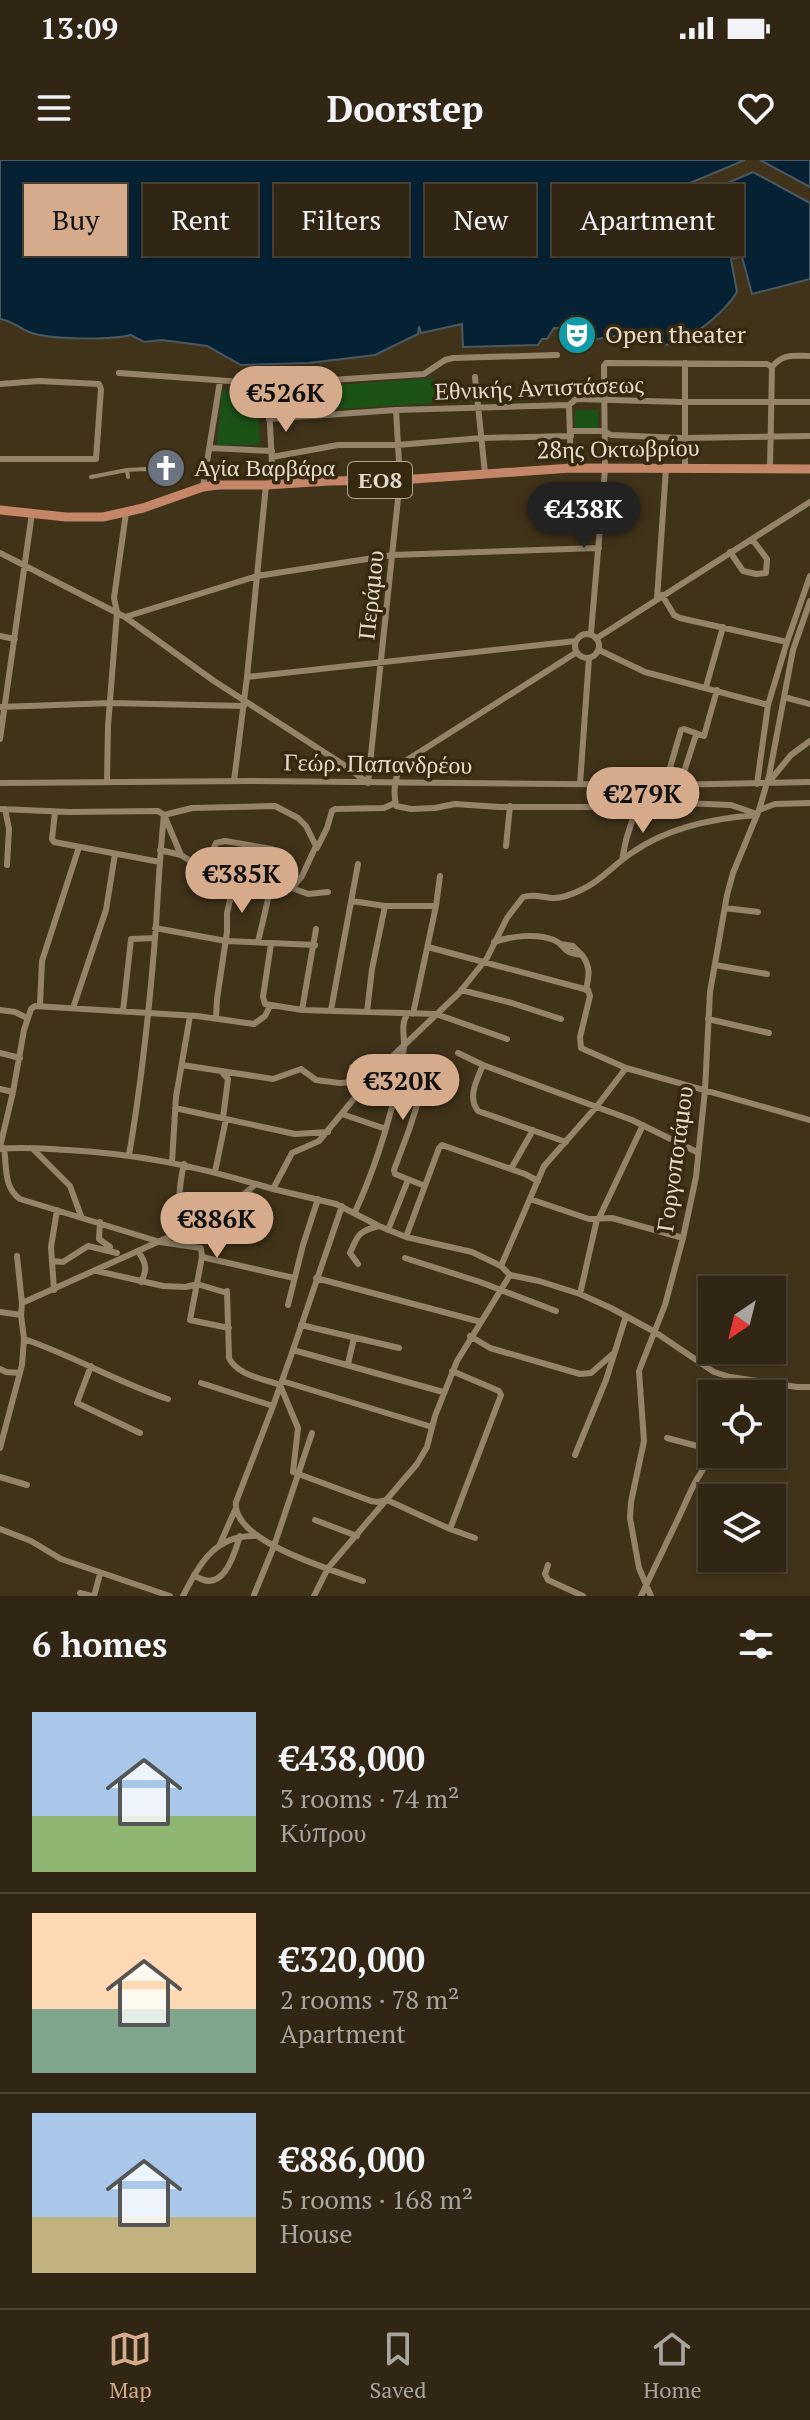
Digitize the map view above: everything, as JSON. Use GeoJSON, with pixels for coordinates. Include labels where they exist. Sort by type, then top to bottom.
{"type":"FeatureCollection","features":[{"type":"Feature","properties":{"kind":"main road","name":"28ης Οκτωβρίου"},"geometry":{"type":"LineString","coordinates":[[0,510],[87,518],[126,513],[203,487],[235,484],[400,480],[571,468],[810,469]]}},
{"type":"Feature","properties":{"kind":"street"},"geometry":{"type":"LineString","coordinates":[[119,373],[268,384],[424,374],[453,358],[557,355]]}},
{"type":"Feature","properties":{"kind":"street"},"geometry":{"type":"LineString","coordinates":[[770,468],[772,367],[786,355],[810,356]]}},
{"type":"Feature","properties":{"kind":"street"},"geometry":{"type":"LineString","coordinates":[[768,705],[645,672],[599,650],[594,636],[605,469],[603,370],[606,363],[767,364],[772,367]]}},
{"type":"Feature","properties":{"kind":"street"},"geometry":{"type":"LineString","coordinates":[[685,363],[685,468]]}},
{"type":"Feature","properties":{"kind":"street"},"geometry":{"type":"LineString","coordinates":[[475,377],[485,473]]}},
{"type":"Feature","properties":{"kind":"street"},"geometry":{"type":"LineString","coordinates":[[0,384],[39,381],[99,384],[101,389],[96,459],[0,459]]}},
{"type":"Feature","properties":{"kind":"street"},"geometry":{"type":"LineString","coordinates":[[203,487],[220,381]]}},
{"type":"Feature","properties":{"kind":"street"},"geometry":{"type":"LineString","coordinates":[[234,781],[270,485],[272,454],[268,384]]}},
{"type":"Feature","properties":{"kind":"street","name":"Εθνικής Αντιστάσεως"},"geometry":{"type":"LineString","coordinates":[[269,419],[396,410],[569,405],[576,399],[810,402]]}},
{"type":"Feature","properties":{"kind":"street"},"geometry":{"type":"LineString","coordinates":[[569,405],[571,468]]}},
{"type":"Feature","properties":{"kind":"street","name":"Περάμου"},"geometry":{"type":"LineString","coordinates":[[368,783],[400,480],[396,410]]}},
{"type":"Feature","properties":{"kind":"street"},"geometry":{"type":"LineString","coordinates":[[210,448],[272,454],[338,445],[397,445],[604,431],[611,435],[685,438],[810,436]]}},
{"type":"Feature","properties":{"kind":"street"},"geometry":{"type":"LineString","coordinates":[[91,477],[145,469],[168,473]]}},
{"type":"Feature","properties":{"kind":"street"},"geometry":{"type":"LineString","coordinates":[[666,469],[660,597],[674,615],[787,642]]}},
{"type":"Feature","properties":{"kind":"street"},"geometry":{"type":"LineString","coordinates":[[127,470],[128,477]]}},
{"type":"Feature","properties":{"kind":"street"},"geometry":{"type":"LineString","coordinates":[[247,677],[576,641],[582,634],[594,636],[810,502]]}},
{"type":"Feature","properties":{"kind":"street"},"geometry":{"type":"LineString","coordinates":[[0,739],[2,707],[15,639],[32,513]]}},
{"type":"Feature","properties":{"kind":"street"},"geometry":{"type":"LineString","coordinates":[[107,782],[117,612],[114,598],[126,513]]}},
{"type":"Feature","properties":{"kind":"street"},"geometry":{"type":"LineString","coordinates":[[730,552],[743,571],[766,573],[767,559],[752,539]]}},
{"type":"Feature","properties":{"kind":"street"},"geometry":{"type":"LineString","coordinates":[[125,617],[257,576],[393,555],[599,548]]}},
{"type":"Feature","properties":{"kind":"street"},"geometry":{"type":"LineString","coordinates":[[0,553],[117,612],[244,703],[368,783]]}},
{"type":"Feature","properties":{"kind":"street"},"geometry":{"type":"LineString","coordinates":[[757,784],[768,705],[787,642],[807,600],[810,576]]}},
{"type":"Feature","properties":{"kind":"street","name":"Γοργοποτάμου"},"geometry":{"type":"LineString","coordinates":[[651,1596],[639,1568],[630,1510],[644,1441],[639,1371],[655,1332],[683,1238],[696,1177],[705,1090],[710,992],[725,908],[733,873],[758,813],[766,784],[793,650],[807,600]]}},
{"type":"Feature","properties":{"kind":"street"},"geometry":{"type":"LineString","coordinates":[[706,687],[723,627]]}},
{"type":"Feature","properties":{"kind":"street"},"geometry":{"type":"LineString","coordinates":[[0,636],[15,639]]}},
{"type":"Feature","properties":{"kind":"street"},"geometry":{"type":"LineString","coordinates":[[576,641],[577,652],[589,658]]}},
{"type":"Feature","properties":{"kind":"street"},"geometry":{"type":"LineString","coordinates":[[580,784],[589,658],[599,650]]}},
{"type":"Feature","properties":{"kind":"street"},"geometry":{"type":"LineString","coordinates":[[577,652],[407,760],[401,766],[394,784],[395,803],[399,808],[435,808],[455,804],[720,804],[758,813]]}},
{"type":"Feature","properties":{"kind":"street"},"geometry":{"type":"LineString","coordinates":[[665,785],[681,730],[702,737],[705,734],[717,690]]}},
{"type":"Feature","properties":{"kind":"street"},"geometry":{"type":"LineString","coordinates":[[784,697],[810,704]]}},
{"type":"Feature","properties":{"kind":"street"},"geometry":{"type":"LineString","coordinates":[[2,707],[244,703]]}},
{"type":"Feature","properties":{"kind":"street"},"geometry":{"type":"LineString","coordinates":[[680,784],[696,735]]}},
{"type":"Feature","properties":{"kind":"street"},"geometry":{"type":"LineString","coordinates":[[766,784],[796,749],[810,741]]}},
{"type":"Feature","properties":{"kind":"street","name":"Γεώρ. Παπανδρέου"},"geometry":{"type":"LineString","coordinates":[[0,783],[234,781],[665,785],[810,782]]}},
{"type":"Feature","properties":{"kind":"street"},"geometry":{"type":"LineString","coordinates":[[292,888],[316,851],[332,811],[384,808],[395,803]]}},
{"type":"Feature","properties":{"kind":"street"},"geometry":{"type":"LineString","coordinates":[[292,1153],[313,1144],[328,1132],[377,1071],[461,990],[483,962],[512,910],[523,897],[543,895],[556,898],[574,893],[602,879],[622,860],[651,841],[688,826],[758,813],[775,804],[810,803]]}},
{"type":"Feature","properties":{"kind":"street"},"geometry":{"type":"LineString","coordinates":[[622,860],[637,805]]}},
{"type":"Feature","properties":{"kind":"street"},"geometry":{"type":"LineString","coordinates":[[164,815],[192,808],[275,806],[306,826],[316,851]]}},
{"type":"Feature","properties":{"kind":"street"},"geometry":{"type":"LineString","coordinates":[[506,846],[510,806]]}},
{"type":"Feature","properties":{"kind":"street"},"geometry":{"type":"LineString","coordinates":[[7,865],[9,829],[2,809],[158,811],[164,815],[181,855]]}},
{"type":"Feature","properties":{"kind":"street"},"geometry":{"type":"LineString","coordinates":[[55,812],[52,839],[58,843],[160,862]]}},
{"type":"Feature","properties":{"kind":"street"},"geometry":{"type":"LineString","coordinates":[[129,1155],[155,938],[164,815]]}},
{"type":"Feature","properties":{"kind":"street"},"geometry":{"type":"LineString","coordinates":[[208,872],[216,843],[225,841],[269,848],[274,852],[258,942]]}},
{"type":"Feature","properties":{"kind":"street"},"geometry":{"type":"LineString","coordinates":[[40,1004],[42,961],[79,847]]}},
{"type":"Feature","properties":{"kind":"street"},"geometry":{"type":"LineString","coordinates":[[160,850],[181,855],[220,882],[233,887],[244,883],[270,884],[308,894],[328,892]]}},
{"type":"Feature","properties":{"kind":"street"},"geometry":{"type":"LineString","coordinates":[[73,1008],[106,910],[115,854]]}},
{"type":"Feature","properties":{"kind":"street"},"geometry":{"type":"LineString","coordinates":[[331,1010],[358,864]]}},
{"type":"Feature","properties":{"kind":"street"},"geometry":{"type":"LineString","coordinates":[[355,1212],[386,1129],[399,1079],[404,1044],[403,1023],[410,1014],[428,947],[440,876]]}},
{"type":"Feature","properties":{"kind":"street"},"geometry":{"type":"LineString","coordinates":[[216,1018],[227,913],[233,887]]}},
{"type":"Feature","properties":{"kind":"street"},"geometry":{"type":"LineString","coordinates":[[352,901],[385,906],[436,906]]}},
{"type":"Feature","properties":{"kind":"street"},"geometry":{"type":"LineString","coordinates":[[367,1012],[385,906]]}},
{"type":"Feature","properties":{"kind":"street"},"geometry":{"type":"LineString","coordinates":[[725,908],[758,912]]}},
{"type":"Feature","properties":{"kind":"street"},"geometry":{"type":"LineString","coordinates":[[155,928],[226,941],[315,945]]}},
{"type":"Feature","properties":{"kind":"street"},"geometry":{"type":"LineString","coordinates":[[302,1010],[316,929]]}},
{"type":"Feature","properties":{"kind":"street"},"geometry":{"type":"LineString","coordinates":[[494,942],[526,936],[552,939],[561,944],[567,953],[582,955],[589,965],[586,990],[590,996],[580,1037],[581,1048],[626,1068],[810,1120]]}},
{"type":"Feature","properties":{"kind":"street"},"geometry":{"type":"LineString","coordinates":[[123,1011],[131,939],[155,938]]}},
{"type":"Feature","properties":{"kind":"street"},"geometry":{"type":"LineString","coordinates":[[271,944],[263,997],[263,1002],[270,1006],[302,1010],[436,1014],[507,1039]]}},
{"type":"Feature","properties":{"kind":"street"},"geometry":{"type":"LineString","coordinates":[[428,947],[586,990]]}},
{"type":"Feature","properties":{"kind":"street"},"geometry":{"type":"LineString","coordinates":[[715,965],[767,974]]}},
{"type":"Feature","properties":{"kind":"street"},"geometry":{"type":"LineString","coordinates":[[461,990],[561,1019]]}},
{"type":"Feature","properties":{"kind":"street"},"geometry":{"type":"LineString","coordinates":[[229,1328],[190,1320],[203,1251],[198,1247],[20,1199],[8,1184],[1,1148],[27,1018],[31,1009],[40,1004],[216,1018],[254,1024],[265,1016],[270,1006]]}},
{"type":"Feature","properties":{"kind":"street"},"geometry":{"type":"LineString","coordinates":[[0,1010],[27,1018]]}},
{"type":"Feature","properties":{"kind":"street"},"geometry":{"type":"LineString","coordinates":[[172,1162],[175,1108],[190,1016]]}},
{"type":"Feature","properties":{"kind":"street"},"geometry":{"type":"LineString","coordinates":[[708,1019],[769,1033]]}},
{"type":"Feature","properties":{"kind":"street"},"geometry":{"type":"LineString","coordinates":[[0,1053],[20,1058]]}},
{"type":"Feature","properties":{"kind":"street"},"geometry":{"type":"LineString","coordinates":[[458,1053],[643,1125],[697,1152]]}},
{"type":"Feature","properties":{"kind":"street"},"geometry":{"type":"LineString","coordinates":[[182,1065],[273,1079],[301,1069],[316,1080],[369,1081]]}},
{"type":"Feature","properties":{"kind":"street"},"geometry":{"type":"LineString","coordinates":[[483,1065],[472,1098],[478,1111],[566,1142]]}},
{"type":"Feature","properties":{"kind":"street"},"geometry":{"type":"LineString","coordinates":[[352,1067],[377,1071],[396,1089]]}},
{"type":"Feature","properties":{"kind":"street"},"geometry":{"type":"LineString","coordinates":[[345,1082],[361,1068]]}},
{"type":"Feature","properties":{"kind":"street"},"geometry":{"type":"LineString","coordinates":[[501,1266],[544,1166],[626,1068]]}},
{"type":"Feature","properties":{"kind":"street"},"geometry":{"type":"LineString","coordinates":[[215,1172],[228,1079],[221,1071]]}},
{"type":"Feature","properties":{"kind":"street"},"geometry":{"type":"LineString","coordinates":[[425,1186],[395,1174],[394,1170],[427,1074]]}},
{"type":"Feature","properties":{"kind":"street"},"geometry":{"type":"LineString","coordinates":[[399,1079],[425,1083]]}},
{"type":"Feature","properties":{"kind":"street"},"geometry":{"type":"LineString","coordinates":[[0,1089],[13,1092]]}},
{"type":"Feature","properties":{"kind":"street"},"geometry":{"type":"LineString","coordinates":[[175,1108],[295,1134],[328,1132]]}},
{"type":"Feature","properties":{"kind":"street"},"geometry":{"type":"LineString","coordinates":[[342,1114],[386,1129]]}},
{"type":"Feature","properties":{"kind":"street"},"geometry":{"type":"LineString","coordinates":[[580,1294],[598,1219],[643,1125]]}},
{"type":"Feature","properties":{"kind":"street"},"geometry":{"type":"LineString","coordinates":[[511,1169],[533,1130]]}},
{"type":"Feature","properties":{"kind":"street"},"geometry":{"type":"LineString","coordinates":[[273,1189],[292,1153],[295,1134]]}},
{"type":"Feature","properties":{"kind":"street"},"geometry":{"type":"LineString","coordinates":[[406,1237],[442,1145],[538,1181]]}},
{"type":"Feature","properties":{"kind":"street"},"geometry":{"type":"LineString","coordinates":[[1,1148],[102,1151],[184,1164],[342,1206],[406,1237],[472,1252],[501,1266],[510,1275],[580,1294],[655,1332],[714,1372],[754,1380]]}},
{"type":"Feature","properties":{"kind":"street"},"geometry":{"type":"LineString","coordinates":[[32,1148],[70,1186],[81,1216]]}},
{"type":"Feature","properties":{"kind":"street"},"geometry":{"type":"LineString","coordinates":[[164,1240],[174,1227],[184,1164]]}},
{"type":"Feature","properties":{"kind":"street"},"geometry":{"type":"LineString","coordinates":[[388,1230],[408,1180]]}},
{"type":"Feature","properties":{"kind":"street"},"geometry":{"type":"LineString","coordinates":[[22,1303],[97,1271],[118,1256],[164,1240],[224,1211],[256,1184]]}},
{"type":"Feature","properties":{"kind":"street"},"geometry":{"type":"LineString","coordinates":[[288,1305],[318,1199]]}},
{"type":"Feature","properties":{"kind":"street"},"geometry":{"type":"LineString","coordinates":[[530,1199],[589,1219],[612,1218],[683,1238]]}},
{"type":"Feature","properties":{"kind":"street"},"geometry":{"type":"LineString","coordinates":[[218,1547],[236,1509],[342,1206]]}},
{"type":"Feature","properties":{"kind":"street"},"geometry":{"type":"LineString","coordinates":[[54,1290],[51,1247],[57,1210]]}},
{"type":"Feature","properties":{"kind":"street"},"geometry":{"type":"LineString","coordinates":[[358,1264],[350,1253],[361,1232],[362,1216]]}},
{"type":"Feature","properties":{"kind":"street"},"geometry":{"type":"LineString","coordinates":[[100,1222],[99,1239],[118,1256]]}},
{"type":"Feature","properties":{"kind":"street"},"geometry":{"type":"LineString","coordinates":[[361,1232],[379,1226]]}},
{"type":"Feature","properties":{"kind":"street"},"geometry":{"type":"LineString","coordinates":[[52,1261],[63,1262],[88,1246],[118,1256]]}},
{"type":"Feature","properties":{"kind":"street"},"geometry":{"type":"LineString","coordinates":[[138,1251],[146,1263],[141,1282]]}},
{"type":"Feature","properties":{"kind":"street"},"geometry":{"type":"LineString","coordinates":[[0,1448],[20,1373],[24,1339],[17,1256]]}},
{"type":"Feature","properties":{"kind":"street"},"geometry":{"type":"LineString","coordinates":[[202,1257],[294,1278]]}},
{"type":"Feature","properties":{"kind":"street"},"geometry":{"type":"LineString","coordinates":[[405,1258],[556,1311]]}},
{"type":"Feature","properties":{"kind":"street"},"geometry":{"type":"LineString","coordinates":[[97,1271],[141,1282],[176,1287],[197,1284],[227,1292],[229,1358],[239,1370],[432,1427]]}},
{"type":"Feature","properties":{"kind":"street"},"geometry":{"type":"LineString","coordinates":[[314,1596],[328,1568],[417,1464],[427,1447],[452,1371],[470,1336],[510,1275]]}},
{"type":"Feature","properties":{"kind":"street"},"geometry":{"type":"LineString","coordinates":[[316,1278],[481,1322]]}},
{"type":"Feature","properties":{"kind":"street"},"geometry":{"type":"LineString","coordinates":[[0,1312],[21,1315]]}},
{"type":"Feature","properties":{"kind":"street"},"geometry":{"type":"LineString","coordinates":[[575,1455],[602,1390],[626,1316]]}},
{"type":"Feature","properties":{"kind":"street"},"geometry":{"type":"LineString","coordinates":[[301,1325],[399,1348]]}},
{"type":"Feature","properties":{"kind":"street"},"geometry":{"type":"LineString","coordinates":[[470,1336],[490,1348],[580,1374],[591,1373],[614,1353]]}},
{"type":"Feature","properties":{"kind":"street"},"geometry":{"type":"LineString","coordinates":[[348,1364],[354,1338]]}},
{"type":"Feature","properties":{"kind":"street"},"geometry":{"type":"LineString","coordinates":[[24,1339],[168,1399]]}},
{"type":"Feature","properties":{"kind":"street"},"geometry":{"type":"LineString","coordinates":[[293,1350],[443,1392]]}},
{"type":"Feature","properties":{"kind":"street"},"geometry":{"type":"LineString","coordinates":[[91,1366],[77,1403],[140,1433]]}},
{"type":"Feature","properties":{"kind":"street"},"geometry":{"type":"LineString","coordinates":[[0,1369],[20,1373]]}},
{"type":"Feature","properties":{"kind":"street"},"geometry":{"type":"LineString","coordinates":[[450,1529],[501,1395],[499,1391],[452,1371]]}},
{"type":"Feature","properties":{"kind":"street"},"geometry":{"type":"LineString","coordinates":[[201,1383],[273,1406]]}},
{"type":"Feature","properties":{"kind":"street"},"geometry":{"type":"LineString","coordinates":[[281,1383],[298,1428],[293,1472],[371,1501],[387,1500],[475,1538]]}},
{"type":"Feature","properties":{"kind":"street"},"geometry":{"type":"LineString","coordinates":[[786,1385],[810,1388]]}},
{"type":"Feature","properties":{"kind":"street"},"geometry":{"type":"LineString","coordinates":[[254,1595],[312,1433]]}},
{"type":"Feature","properties":{"kind":"street"},"geometry":{"type":"LineString","coordinates":[[667,1438],[698,1447]]}},
{"type":"Feature","properties":{"kind":"street"},"geometry":{"type":"LineString","coordinates":[[641,1596],[690,1488],[703,1468]]}},
{"type":"Feature","properties":{"kind":"street"},"geometry":{"type":"LineString","coordinates":[[0,1477],[27,1485]]}},
{"type":"Feature","properties":{"kind":"street"},"geometry":{"type":"LineString","coordinates":[[236,1509],[239,1519],[255,1536],[363,1581]]}},
{"type":"Feature","properties":{"kind":"street"},"geometry":{"type":"LineString","coordinates":[[315,1520],[357,1536]]}},
{"type":"Feature","properties":{"kind":"street"},"geometry":{"type":"LineString","coordinates":[[0,1529],[31,1541],[61,1559],[170,1596]]}},
{"type":"Feature","properties":{"kind":"street"},"geometry":{"type":"LineString","coordinates":[[194,1575],[203,1583],[220,1583],[231,1565],[240,1536]]}},
{"type":"Feature","properties":{"kind":"street"},"geometry":{"type":"LineString","coordinates":[[183,1596],[203,1561],[218,1547],[228,1539],[255,1536]]}},
{"type":"Feature","properties":{"kind":"street"},"geometry":{"type":"LineString","coordinates":[[548,1565],[545,1574],[548,1580],[583,1596]]}},
{"type":"Feature","properties":{"kind":"street"},"geometry":{"type":"LineString","coordinates":[[80,1593],[93,1596],[100,1574]]}},
{"type":"Feature","properties":{"kind":"green space"},"geometry":{"type":"Polygon","coordinates":[[[435,378],[437,403],[272,413],[270,390],[435,378]]]}},
{"type":"Feature","properties":{"kind":"green space"},"geometry":{"type":"Polygon","coordinates":[[[222,391],[258,391],[260,445],[217,445],[222,391]]]}},
{"type":"Feature","properties":{"kind":"green space"},"geometry":{"type":"Polygon","coordinates":[[[575,410],[598,410],[598,429],[575,428],[575,410]]]}},
{"type":"Feature","properties":{"kind":"water"},"geometry":{"type":"Polygon","coordinates":[[[0,160],[745,160],[688,184],[552,184],[552,256],[744,256],[744,184],[725,184],[753,172],[810,203],[810,279],[752,294],[742,257],[731,259],[737,292],[703,327],[669,344],[654,344],[631,333],[597,339],[589,334],[592,328],[572,316],[565,328],[554,328],[547,339],[542,339],[538,345],[463,347],[462,324],[421,333],[419,326],[418,334],[375,355],[309,363],[241,365],[207,346],[162,340],[144,342],[131,335],[50,337],[29,332],[0,319],[0,160]]]}},
{"type":"Feature","properties":{"kind":"water"},"geometry":{"type":"Polygon","coordinates":[[[760,160],[810,160],[810,187],[760,160]]]}},
{"type":"Feature","properties":{"kind":"place","name":"Open theater"},"geometry":{"type":"Point","coordinates":[577,335]}},
{"type":"Feature","properties":{"kind":"place","name":"Αγία Βαρβάρα"},"geometry":{"type":"Point","coordinates":[166,468]}}]}
